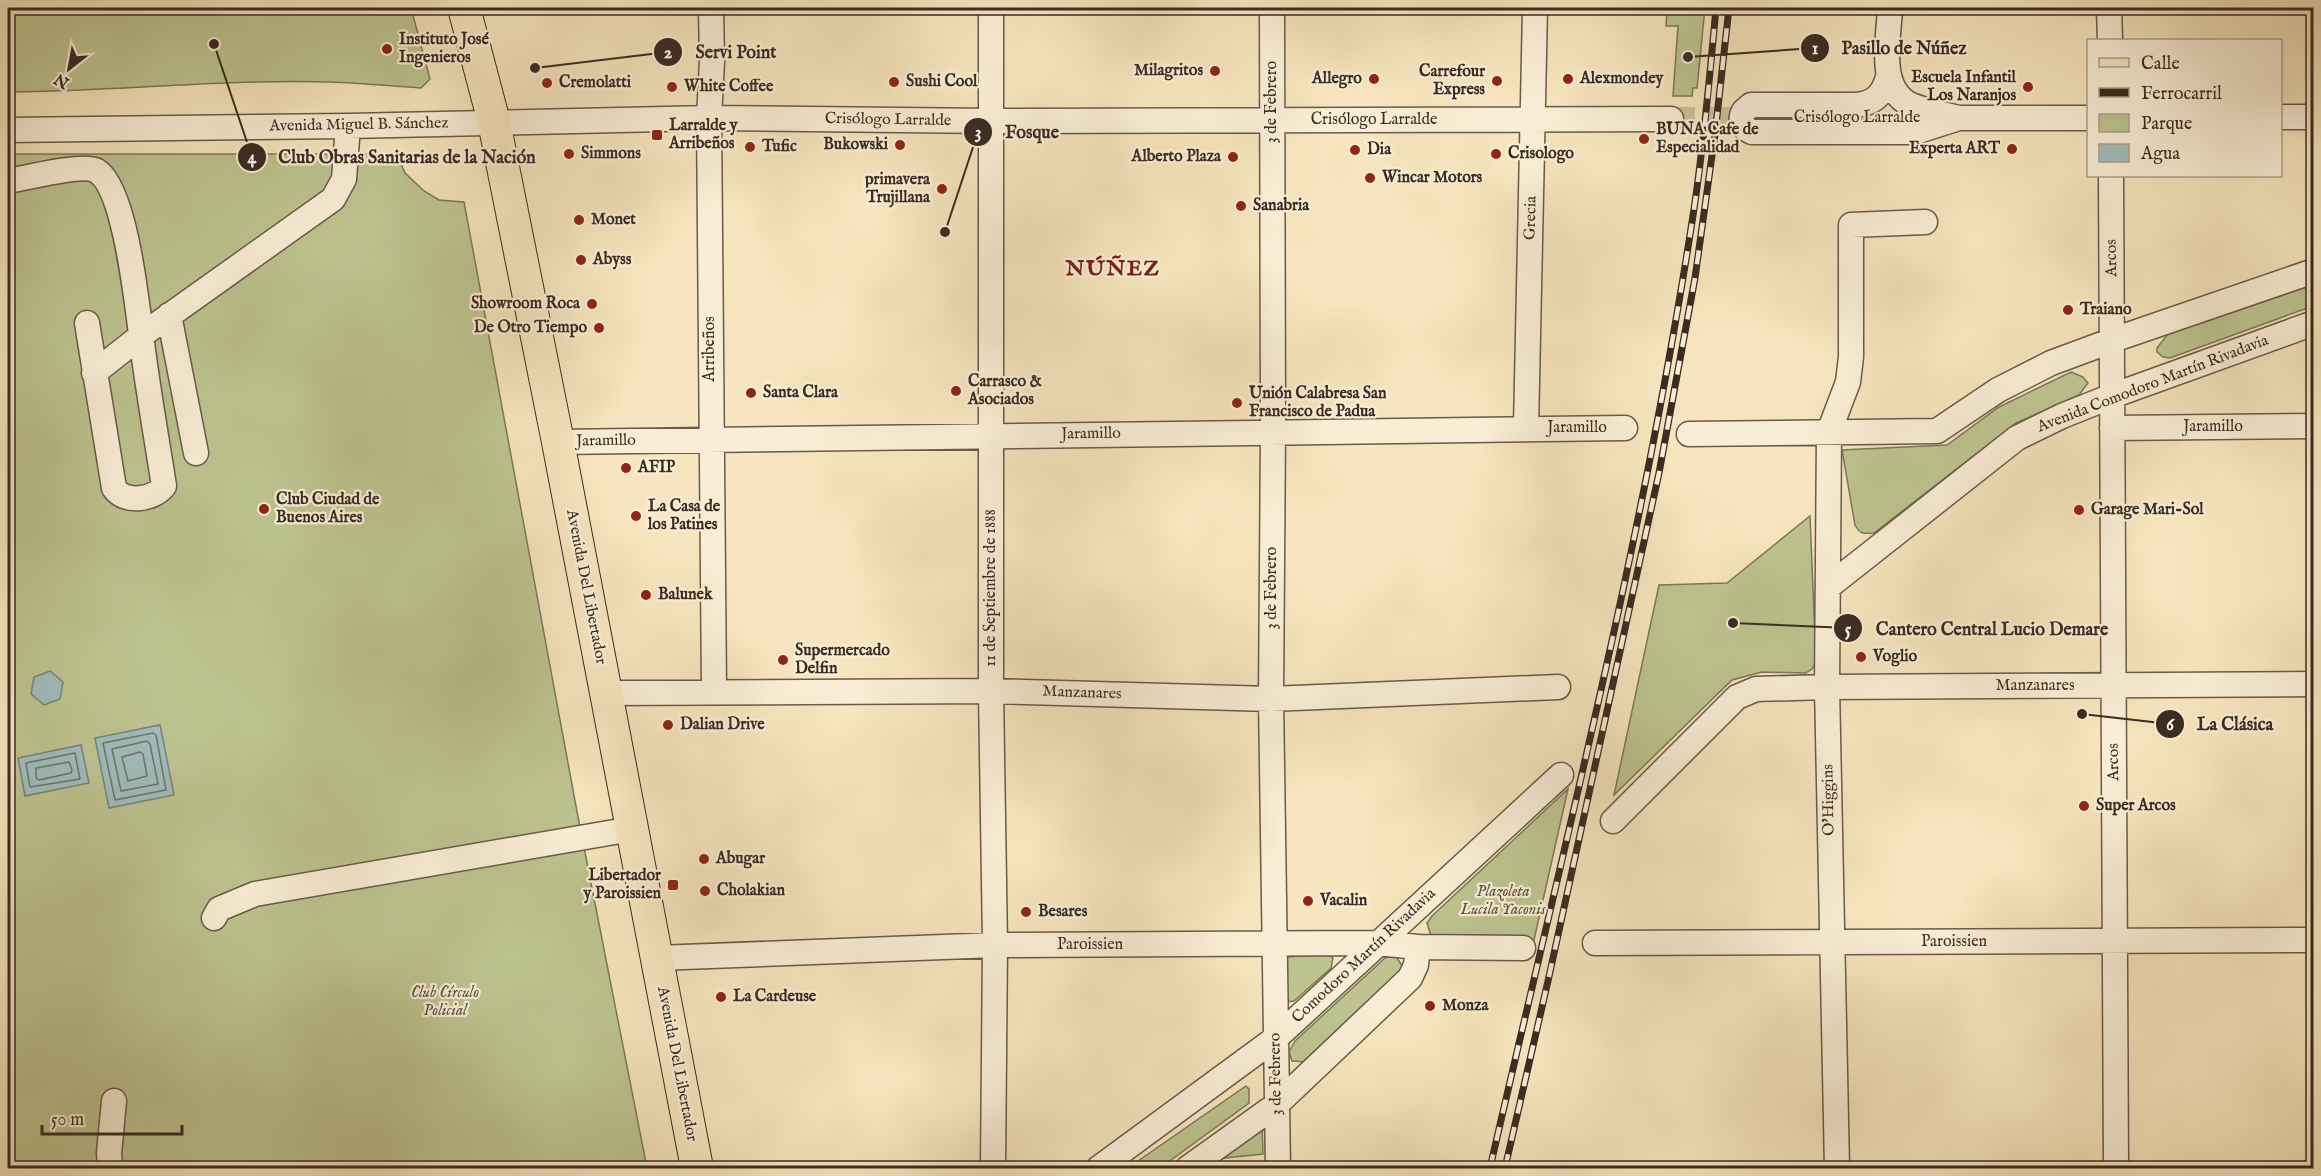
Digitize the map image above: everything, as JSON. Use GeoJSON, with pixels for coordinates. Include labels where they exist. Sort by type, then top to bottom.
{"type":"FeatureCollection","features":[{"type":"Feature","properties":{"kind":"main road","name":"Avenida Del Libertador"},"geometry":{"type":"LineString","coordinates":[[464,8],[494,122],[558,442],[697,1168]]}},
{"type":"Feature","properties":{"kind":"street","name":"Arribeños"},"geometry":{"type":"LineString","coordinates":[[711,8],[712,61],[709,118],[714,691]]}},
{"type":"Feature","properties":{"kind":"street","name":"11 de Septiembre de 1888"},"geometry":{"type":"LineString","coordinates":[[992,8],[991,691],[995,945],[993,1168]]}},
{"type":"Feature","properties":{"kind":"street","name":"3 de Febrero"},"geometry":{"type":"LineString","coordinates":[[1272,8],[1271,699],[1278,1168]]}},
{"type":"Feature","properties":{"kind":"street","name":"Grecia"},"geometry":{"type":"LineString","coordinates":[[1526,428],[1535,8]]}},
{"type":"Feature","properties":{"kind":"street"},"geometry":{"type":"LineString","coordinates":[[1890,8],[1888,77],[1895,92],[1908,103],[1959,118]]}},
{"type":"Feature","properties":{"kind":"street"},"geometry":{"type":"LineString","coordinates":[[2109,8],[2110,39]]}},
{"type":"Feature","properties":{"kind":"street","name":"Crisólogo Larralde"},"geometry":{"type":"LineString","coordinates":[[1888,77],[1880,95],[1868,103],[1751,105],[1744,111],[1742,121],[1744,127],[1752,132],[1915,132],[1959,118]]}},
{"type":"Feature","properties":{"kind":"street","name":"Crisólogo Larralde"},"geometry":{"type":"LineString","coordinates":[[1533,119],[1573,106],[1651,106],[1669,108],[1677,120],[1674,130],[1663,135],[1551,137],[1541,142],[1533,155]]}},
{"type":"Feature","properties":{"kind":"street"},"geometry":{"type":"LineString","coordinates":[[2282,117],[2313,117]]}},
{"type":"Feature","properties":{"kind":"street","name":"Crisólogo Larralde"},"geometry":{"type":"LineString","coordinates":[[494,122],[709,118],[992,121],[1671,119]]}},
{"type":"Feature","properties":{"kind":"street","name":"Crisólogo Larralde"},"geometry":{"type":"LineString","coordinates":[[1754,118],[2087,118]]}},
{"type":"Feature","properties":{"kind":"street","name":"Avenida Miguel B. Sánchez"},"geometry":{"type":"LineString","coordinates":[[8,130],[494,122]]}},
{"type":"Feature","properties":{"kind":"street"},"geometry":{"type":"LineString","coordinates":[[94,373],[142,335],[333,199],[344,179],[348,126]]}},
{"type":"Feature","properties":{"kind":"street"},"geometry":{"type":"LineString","coordinates":[[8,181],[91,168],[100,173],[114,194],[132,265],[164,486],[153,496],[125,498],[118,495],[114,488],[87,323]]}},
{"type":"Feature","properties":{"kind":"street","name":"Arcos"},"geometry":{"type":"LineString","coordinates":[[2111,177],[2116,1168]]}},
{"type":"Feature","properties":{"kind":"street"},"geometry":{"type":"LineString","coordinates":[[1829,432],[1848,382],[1851,357],[1851,225],[1925,222]]}},
{"type":"Feature","properties":{"kind":"street"},"geometry":{"type":"LineString","coordinates":[[1689,434],[1937,431],[1998,390],[2051,363],[2313,272]]}},
{"type":"Feature","properties":{"kind":"street"},"geometry":{"type":"LineString","coordinates":[[170,315],[196,453]]}},
{"type":"Feature","properties":{"kind":"street","name":"Avenida Comodoro Martín Rivadavia"},"geometry":{"type":"LineString","coordinates":[[1828,587],[2016,438],[2112,396],[2313,323]]}},
{"type":"Feature","properties":{"kind":"street","name":"Jaramillo"},"geometry":{"type":"LineString","coordinates":[[2112,428],[2313,426]]}},
{"type":"Feature","properties":{"kind":"street","name":"Jaramillo"},"geometry":{"type":"LineString","coordinates":[[558,442],[1625,428]]}},
{"type":"Feature","properties":{"kind":"street","name":"O'Higgins"},"geometry":{"type":"LineString","coordinates":[[1829,432],[1827,687],[1837,1168]]}},
{"type":"Feature","properties":{"kind":"street","name":"Manzanares"},"geometry":{"type":"LineString","coordinates":[[1613,821],[1737,697],[1756,689],[2313,684]]}},
{"type":"Feature","properties":{"kind":"street","name":"Manzanares"},"geometry":{"type":"LineString","coordinates":[[606,693],[991,691],[1271,699],[1558,687]]}},
{"type":"Feature","properties":{"kind":"street","name":"Comodoro Martín Rivadavia"},"geometry":{"type":"LineString","coordinates":[[1099,1168],[1276,1038],[1561,775]]}},
{"type":"Feature","properties":{"kind":"street"},"geometry":{"type":"LineString","coordinates":[[214,918],[219,909],[255,894],[632,829]]}},
{"type":"Feature","properties":{"kind":"street","name":"Paroissien"},"geometry":{"type":"LineString","coordinates":[[1595,943],[2313,940]]}},
{"type":"Feature","properties":{"kind":"street","name":"Paroissien"},"geometry":{"type":"LineString","coordinates":[[657,958],[995,945],[1377,943],[1418,947],[1523,948]]}},
{"type":"Feature","properties":{"kind":"street","name":"Comodoro Martín Rivadavia"},"geometry":{"type":"LineString","coordinates":[[1188,1168],[1276,1105],[1410,978],[1416,966],[1418,947]]}},
{"type":"Feature","properties":{"kind":"street"},"geometry":{"type":"LineString","coordinates":[[110,1168],[109,1152],[114,1101]]}},
{"type":"Feature","properties":{"kind":"green space"},"geometry":{"type":"Polygon","coordinates":[[[8,8],[411,8],[430,79],[421,88],[341,82],[290,82],[12,92],[8,77],[8,8]]]}},
{"type":"Feature","properties":{"kind":"green space"},"geometry":{"type":"Polygon","coordinates":[[[1667,8],[1705,8],[1697,88],[1693,88],[1692,96],[1673,96],[1678,26],[1666,26],[1667,8]]]}},
{"type":"Feature","properties":{"kind":"green space","name":"Club Ciudad de Buenos Aires"},"geometry":{"type":"Polygon","coordinates":[[[8,154],[397,154],[405,173],[424,191],[439,200],[464,202],[578,817],[647,1168],[8,1168],[8,154]]]}},
{"type":"Feature","properties":{"kind":"green space"},"geometry":{"type":"Polygon","coordinates":[[[2313,284],[2313,306],[2170,358],[2163,357],[2157,352],[2157,348],[2168,334],[2313,284]]]}},
{"type":"Feature","properties":{"kind":"green space"},"geometry":{"type":"Polygon","coordinates":[[[2071,372],[2083,377],[2088,383],[2079,395],[2016,423],[1874,533],[1862,533],[1857,528],[1842,450],[1947,445],[1999,407],[2071,372]]]}},
{"type":"Feature","properties":{"kind":"green space"},"geometry":{"type":"Polygon","coordinates":[[[1810,516],[1816,662],[1812,669],[1806,673],[1762,672],[1732,680],[1614,795],[1659,585],[1727,583],[1810,516]]]}},
{"type":"Feature","properties":{"kind":"green space","name":"Plazoleta Lucila Yaconis"},"geometry":{"type":"Polygon","coordinates":[[[1568,789],[1534,940],[1431,936],[1427,923],[1432,916],[1568,789]]]}},
{"type":"Feature","properties":{"kind":"green space"},"geometry":{"type":"Polygon","coordinates":[[[1327,954],[1333,958],[1331,968],[1294,1001],[1286,1002],[1287,957],[1327,954]]]}},
{"type":"Feature","properties":{"kind":"green space"},"geometry":{"type":"Polygon","coordinates":[[[1395,955],[1403,967],[1399,975],[1307,1062],[1292,1061],[1289,1052],[1295,1041],[1385,958],[1395,955]]]}},
{"type":"Feature","properties":{"kind":"green space"},"geometry":{"type":"Polygon","coordinates":[[[1246,1086],[1249,1089],[1249,1103],[1160,1168],[1128,1168],[1246,1086]]]}},
{"type":"Feature","properties":{"kind":"green space"},"geometry":{"type":"Polygon","coordinates":[[[1262,1122],[1263,1154],[1215,1159],[1262,1122]]]}},
{"type":"Feature","properties":{"kind":"water"},"geometry":{"type":"Polygon","coordinates":[[[50,671],[63,682],[60,699],[44,705],[31,694],[34,677],[50,671]]]}},
{"type":"Feature","properties":{"kind":"water"},"geometry":{"type":"Polygon","coordinates":[[[160,725],[174,795],[109,808],[95,738],[160,725]]]}},
{"type":"Feature","properties":{"kind":"water"},"geometry":{"type":"Polygon","coordinates":[[[81,745],[89,783],[25,796],[18,758],[81,745]]]}},
{"type":"Feature","properties":{"kind":"tunnel"},"geometry":{"type":"LineString","coordinates":[[1671,119],[1754,119]]}},
{"type":"Feature","properties":{"kind":"railway"},"geometry":{"type":"LineString","coordinates":[[1490,1168],[1574,810],[1652,450],[1694,209],[1716,8]]}},
{"type":"Feature","properties":{"kind":"railway"},"geometry":{"type":"LineString","coordinates":[[1505,1168],[1659,473],[1695,278],[1715,134],[1729,8]]}},
{"type":"Feature","properties":{"kind":"place","name":"Club Obras Sanitarias de la Nación"},"geometry":{"type":"Point","coordinates":[214,44]}},
{"type":"Feature","properties":{"kind":"place","name":"Instituto José Ingenieros"},"geometry":{"type":"Point","coordinates":[387,49]}},
{"type":"Feature","properties":{"kind":"place","name":"Pasillo de Núñez"},"geometry":{"type":"Point","coordinates":[1688,57]}},
{"type":"Feature","properties":{"kind":"place","name":"Servi Point"},"geometry":{"type":"Point","coordinates":[535,68]}},
{"type":"Feature","properties":{"kind":"place","name":"Milagritos"},"geometry":{"type":"Point","coordinates":[1215,71]}},
{"type":"Feature","properties":{"kind":"place","name":"Allegro"},"geometry":{"type":"Point","coordinates":[1374,79]}},
{"type":"Feature","properties":{"kind":"place","name":"Alexmondey"},"geometry":{"type":"Point","coordinates":[1568,79]}},
{"type":"Feature","properties":{"kind":"place","name":"Carrefour Express"},"geometry":{"type":"Point","coordinates":[1497,81]}},
{"type":"Feature","properties":{"kind":"place","name":"Sushi Cool"},"geometry":{"type":"Point","coordinates":[894,82]}},
{"type":"Feature","properties":{"kind":"place","name":"Cremolatti"},"geometry":{"type":"Point","coordinates":[547,83]}},
{"type":"Feature","properties":{"kind":"place","name":"White Coffee"},"geometry":{"type":"Point","coordinates":[672,87]}},
{"type":"Feature","properties":{"kind":"place","name":"Escuela Infantil Los Naranjos"},"geometry":{"type":"Point","coordinates":[2028,87]}},
{"type":"Feature","properties":{"kind":"place","name":"Larralde y Arribeños"},"geometry":{"type":"Point","coordinates":[657,135]}},
{"type":"Feature","properties":{"kind":"place","name":"BUNA Cafe de Especialidad"},"geometry":{"type":"Point","coordinates":[1644,139]}},
{"type":"Feature","properties":{"kind":"place","name":"Bukowski"},"geometry":{"type":"Point","coordinates":[900,145]}},
{"type":"Feature","properties":{"kind":"place","name":"Tufic"},"geometry":{"type":"Point","coordinates":[750,147]}},
{"type":"Feature","properties":{"kind":"place","name":"Experta ART"},"geometry":{"type":"Point","coordinates":[2012,149]}},
{"type":"Feature","properties":{"kind":"place","name":"Dia"},"geometry":{"type":"Point","coordinates":[1355,150]}},
{"type":"Feature","properties":{"kind":"place","name":"Simmons"},"geometry":{"type":"Point","coordinates":[569,154]}},
{"type":"Feature","properties":{"kind":"place","name":"Crisologo"},"geometry":{"type":"Point","coordinates":[1496,154]}},
{"type":"Feature","properties":{"kind":"place","name":"Alberto Plaza"},"geometry":{"type":"Point","coordinates":[1233,157]}},
{"type":"Feature","properties":{"kind":"place","name":"Wincar Motors"},"geometry":{"type":"Point","coordinates":[1370,178]}},
{"type":"Feature","properties":{"kind":"place","name":"primavera Trujillana"},"geometry":{"type":"Point","coordinates":[942,189]}},
{"type":"Feature","properties":{"kind":"place","name":"Sanabria"},"geometry":{"type":"Point","coordinates":[1241,206]}},
{"type":"Feature","properties":{"kind":"place","name":"Monet"},"geometry":{"type":"Point","coordinates":[579,220]}},
{"type":"Feature","properties":{"kind":"place","name":"Fosque"},"geometry":{"type":"Point","coordinates":[945,232]}},
{"type":"Feature","properties":{"kind":"place","name":"Abyss"},"geometry":{"type":"Point","coordinates":[581,260]}},
{"type":"Feature","properties":{"kind":"place","name":"Showroom Roca"},"geometry":{"type":"Point","coordinates":[592,304]}},
{"type":"Feature","properties":{"kind":"place","name":"Traiano"},"geometry":{"type":"Point","coordinates":[2068,310]}},
{"type":"Feature","properties":{"kind":"place","name":"De Otro Tiempo"},"geometry":{"type":"Point","coordinates":[599,328]}},
{"type":"Feature","properties":{"kind":"place","name":"Carrasco & Asociados"},"geometry":{"type":"Point","coordinates":[956,391]}},
{"type":"Feature","properties":{"kind":"place","name":"Santa Clara"},"geometry":{"type":"Point","coordinates":[751,393]}},
{"type":"Feature","properties":{"kind":"place","name":"Unión Calabresa San Francisco de Padua"},"geometry":{"type":"Point","coordinates":[1237,403]}},
{"type":"Feature","properties":{"kind":"place","name":"AFIP"},"geometry":{"type":"Point","coordinates":[626,468]}},
{"type":"Feature","properties":{"kind":"place","name":"Club Ciudad de Buenos Aires"},"geometry":{"type":"Point","coordinates":[264,509]}},
{"type":"Feature","properties":{"kind":"place","name":"Garage Mari-Sol"},"geometry":{"type":"Point","coordinates":[2079,510]}},
{"type":"Feature","properties":{"kind":"place","name":"La Casa de los Patines"},"geometry":{"type":"Point","coordinates":[636,516]}},
{"type":"Feature","properties":{"kind":"place","name":"Balunek"},"geometry":{"type":"Point","coordinates":[646,595]}},
{"type":"Feature","properties":{"kind":"place","name":"Cantero Central Lucio Demare"},"geometry":{"type":"Point","coordinates":[1733,623]}},
{"type":"Feature","properties":{"kind":"place","name":"Voglio"},"geometry":{"type":"Point","coordinates":[1861,657]}},
{"type":"Feature","properties":{"kind":"place","name":"Supermercado Delfin"},"geometry":{"type":"Point","coordinates":[783,660]}},
{"type":"Feature","properties":{"kind":"place","name":"La Clásica"},"geometry":{"type":"Point","coordinates":[2082,714]}},
{"type":"Feature","properties":{"kind":"place","name":"Dalian Drive"},"geometry":{"type":"Point","coordinates":[668,725]}},
{"type":"Feature","properties":{"kind":"place","name":"Super Arcos"},"geometry":{"type":"Point","coordinates":[2084,806]}},
{"type":"Feature","properties":{"kind":"place","name":"Abugar"},"geometry":{"type":"Point","coordinates":[704,859]}},
{"type":"Feature","properties":{"kind":"place","name":"Libertador y Paroissien"},"geometry":{"type":"Point","coordinates":[673,885]}},
{"type":"Feature","properties":{"kind":"place","name":"Cholakian"},"geometry":{"type":"Point","coordinates":[705,891]}},
{"type":"Feature","properties":{"kind":"place","name":"Vacalin"},"geometry":{"type":"Point","coordinates":[1308,901]}},
{"type":"Feature","properties":{"kind":"place","name":"Besares"},"geometry":{"type":"Point","coordinates":[1026,912]}},
{"type":"Feature","properties":{"kind":"place","name":"La Cardeuse"},"geometry":{"type":"Point","coordinates":[721,997]}},
{"type":"Feature","properties":{"kind":"place","name":"Monza"},"geometry":{"type":"Point","coordinates":[1430,1006]}},
{"type":"Feature","properties":{"kind":"district","name":"NÚÑEZ"},"geometry":{"type":"Point","coordinates":[1113,269]}},
{"type":"Feature","properties":{"kind":"park label","name":"Club Círculo Policial"},"geometry":{"type":"Point","coordinates":[445,1002]}}]}
